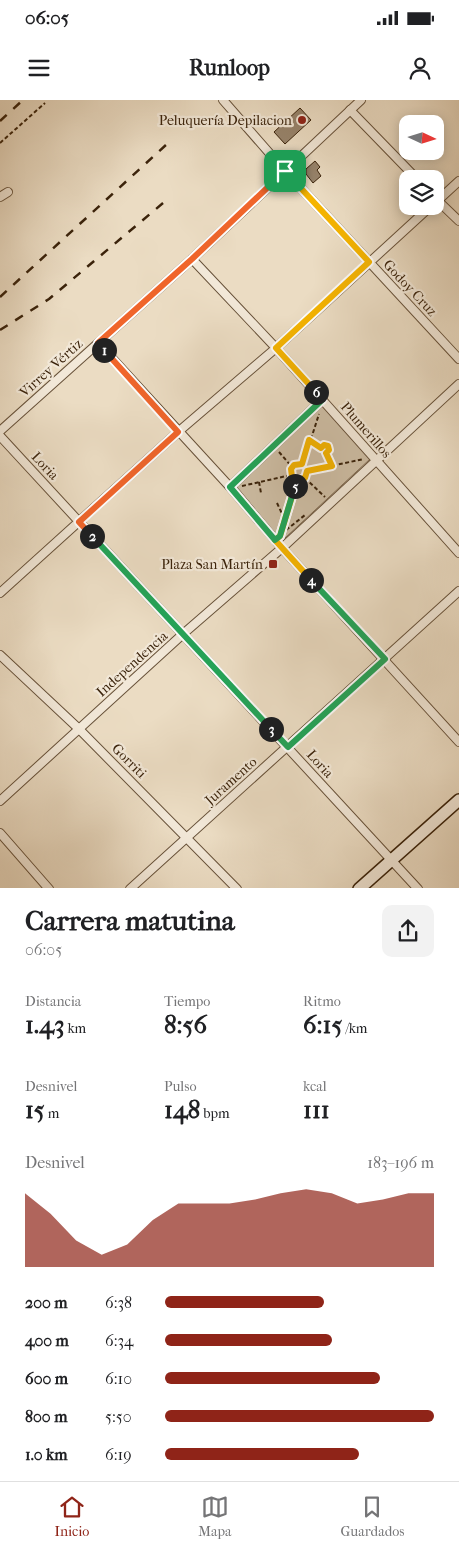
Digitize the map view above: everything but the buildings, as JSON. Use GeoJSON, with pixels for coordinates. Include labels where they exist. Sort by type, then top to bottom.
{"type":"FeatureCollection","features":[{"type":"Feature","properties":{"kind":"street","name":"Godoy Cruz"},"geometry":{"type":"LineString","coordinates":[[223,100],[285,171],[459,359]]}},
{"type":"Feature","properties":{"kind":"street","name":"Virrey Vértiz"},"geometry":{"type":"LineString","coordinates":[[0,431],[192,259],[361,100]]}},
{"type":"Feature","properties":{"kind":"street"},"geometry":{"type":"LineString","coordinates":[[350,110],[408,170]]}},
{"type":"Feature","properties":{"kind":"street"},"geometry":{"type":"LineString","coordinates":[[444,194],[459,181]]}},
{"type":"Feature","properties":{"kind":"street"},"geometry":{"type":"LineString","coordinates":[[0,197],[8,192]]}},
{"type":"Feature","properties":{"kind":"street"},"geometry":{"type":"LineString","coordinates":[[444,209],[459,220]]}},
{"type":"Feature","properties":{"kind":"street"},"geometry":{"type":"LineString","coordinates":[[0,593],[178,432],[276,348],[421,215]]}},
{"type":"Feature","properties":{"kind":"street","name":"Plumerillos"},"geometry":{"type":"LineString","coordinates":[[192,259],[276,348],[372,460],[459,553]]}},
{"type":"Feature","properties":{"kind":"street"},"geometry":{"type":"LineString","coordinates":[[98,343],[459,742]]}},
{"type":"Feature","properties":{"kind":"street","name":"Independencia"},"geometry":{"type":"LineString","coordinates":[[0,801],[183,634],[282,548],[372,460],[459,384]]}},
{"type":"Feature","properties":{"kind":"street"},"geometry":{"type":"LineString","coordinates":[[230,487],[322,400]]}},
{"type":"Feature","properties":{"kind":"street","name":"Loria"},"geometry":{"type":"LineString","coordinates":[[0,436],[418,888]]}},
{"type":"Feature","properties":{"kind":"street","name":"Juramento"},"geometry":{"type":"LineString","coordinates":[[130,888],[459,592]]}},
{"type":"Feature","properties":{"kind":"street","name":"Gorriti"},"geometry":{"type":"LineString","coordinates":[[0,655],[79,729],[237,888]]}},
{"type":"Feature","properties":{"kind":"street"},"geometry":{"type":"LineString","coordinates":[[360,888],[459,800]]}},
{"type":"Feature","properties":{"kind":"street"},"geometry":{"type":"LineString","coordinates":[[0,833],[49,888]]}},
{"type":"Feature","properties":{"kind":"path"},"geometry":{"type":"LineString","coordinates":[[0,143],[45,103]]}},
{"type":"Feature","properties":{"kind":"path"},"geometry":{"type":"LineString","coordinates":[[302,464],[321,409]]}},
{"type":"Feature","properties":{"kind":"path"},"geometry":{"type":"LineString","coordinates":[[309,440],[321,448],[322,453],[326,453],[332,466]]}},
{"type":"Feature","properties":{"kind":"path"},"geometry":{"type":"LineString","coordinates":[[321,448],[324,445],[328,446],[329,450],[326,453]]}},
{"type":"Feature","properties":{"kind":"path"},"geometry":{"type":"LineString","coordinates":[[277,451],[292,467]]}},
{"type":"Feature","properties":{"kind":"path"},"geometry":{"type":"LineString","coordinates":[[307,471],[372,460]]}},
{"type":"Feature","properties":{"kind":"path"},"geometry":{"type":"LineString","coordinates":[[292,467],[302,464]]}},
{"type":"Feature","properties":{"kind":"path"},"geometry":{"type":"LineString","coordinates":[[302,464],[307,471]]}},
{"type":"Feature","properties":{"kind":"path"},"geometry":{"type":"LineString","coordinates":[[291,475],[292,467]]}},
{"type":"Feature","properties":{"kind":"path"},"geometry":{"type":"LineString","coordinates":[[305,478],[307,471]]}},
{"type":"Feature","properties":{"kind":"path"},"geometry":{"type":"LineString","coordinates":[[291,475],[297,480]]}},
{"type":"Feature","properties":{"kind":"path"},"geometry":{"type":"LineString","coordinates":[[240,487],[291,475]]}},
{"type":"Feature","properties":{"kind":"path"},"geometry":{"type":"LineString","coordinates":[[297,480],[305,478]]}},
{"type":"Feature","properties":{"kind":"path"},"geometry":{"type":"LineString","coordinates":[[305,478],[326,497]]}},
{"type":"Feature","properties":{"kind":"path"},"geometry":{"type":"LineString","coordinates":[[275,540],[280,536],[297,480]]}},
{"type":"Feature","properties":{"kind":"path"},"geometry":{"type":"LineString","coordinates":[[259,482],[261,493]]}},
{"type":"Feature","properties":{"kind":"path"},"geometry":{"type":"LineString","coordinates":[[276,503],[285,520]]}},
{"type":"Feature","properties":{"kind":"shaded area"},"geometry":{"type":"Polygon","coordinates":[[[323,405],[370,459],[285,538],[278,537],[237,487],[323,405]]]}},
{"type":"Feature","properties":{"kind":"railway"},"geometry":{"type":"LineString","coordinates":[[0,121],[23,100]]}},
{"type":"Feature","properties":{"kind":"railway"},"geometry":{"type":"LineString","coordinates":[[0,297],[167,144]]}},
{"type":"Feature","properties":{"kind":"railway"},"geometry":{"type":"LineString","coordinates":[[0,330],[49,299],[169,198]]}},
{"type":"Feature","properties":{"kind":"place","name":"Peluquería Depilacion"},"geometry":{"type":"Point","coordinates":[302,120]}},
{"type":"Feature","properties":{"kind":"place","name":"Plaza San Martín"},"geometry":{"type":"Point","coordinates":[273,564]}},
{"type":"Feature","properties":{"kind":"route"},"geometry":{"type":"LineString","coordinates":[[285,171],[192,259],[98,343],[178,432],[79,522],[288,747],[385,659],[275,540],[280,536],[297,480],[305,478],[307,471],[332,466],[326,453],[329,450],[328,446],[324,445],[321,448],[309,440],[302,464],[292,467],[291,475],[297,480],[285,520],[280,536],[275,540],[230,487],[322,400],[276,348],[369,262],[285,171]]}}]}
